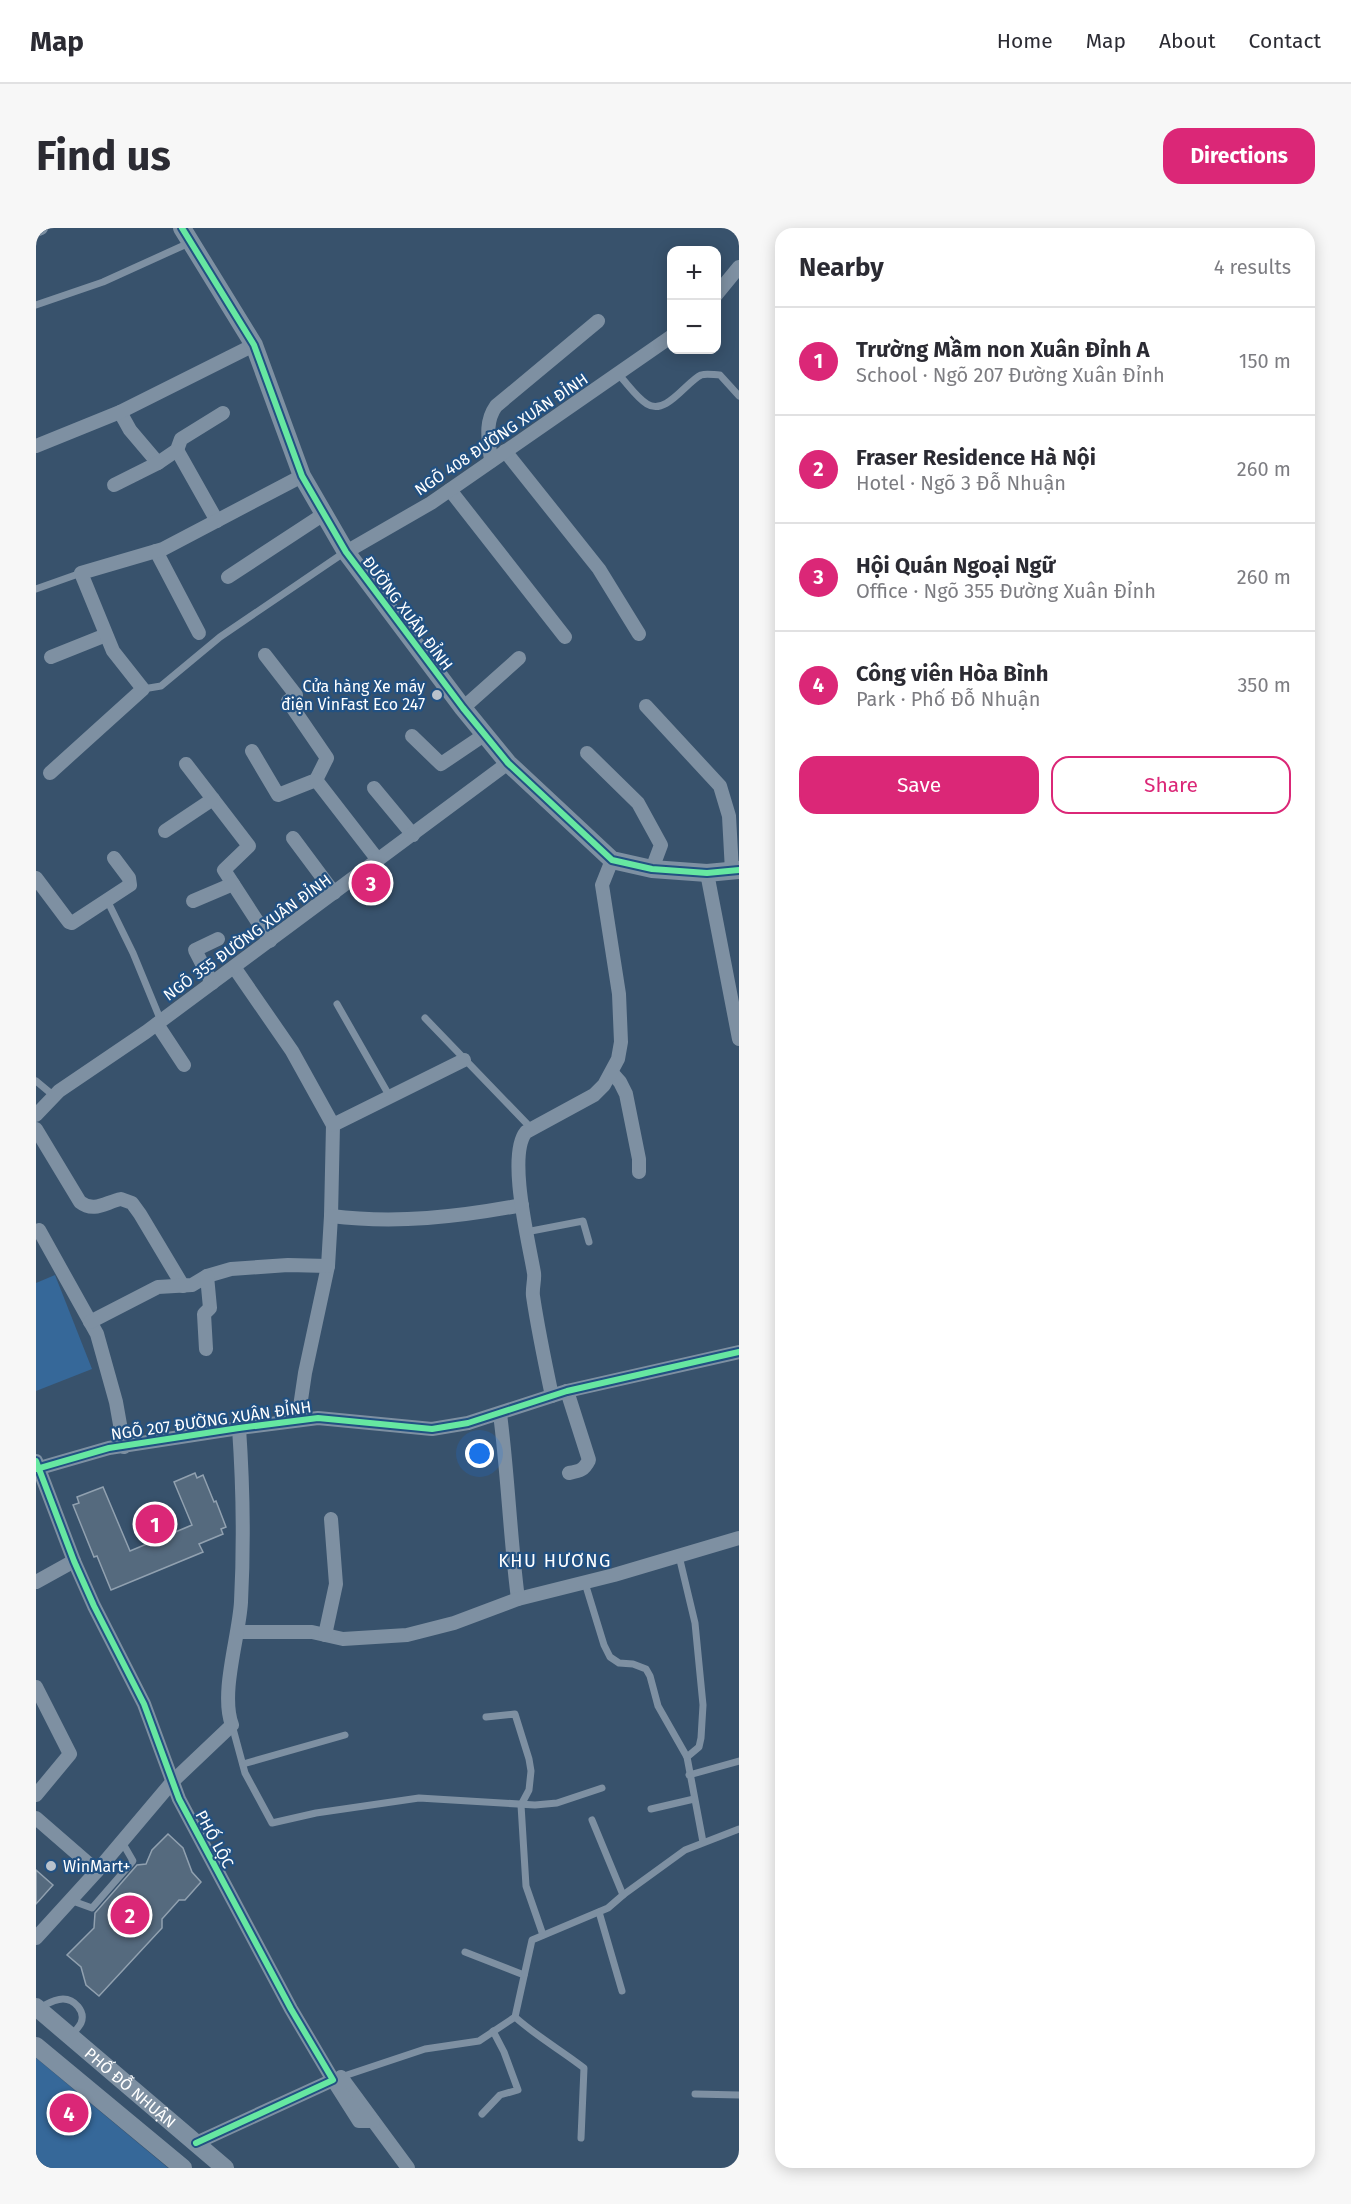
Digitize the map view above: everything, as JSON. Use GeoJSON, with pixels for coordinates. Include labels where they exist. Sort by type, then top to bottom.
{"type":"FeatureCollection","features":[{"type":"Feature","properties":{"kind":"street"},"geometry":{"type":"LineString","coordinates":[[36,230],[41,228]]}},
{"type":"Feature","properties":{"kind":"street","name":"ĐƯỜNG XUÂN ĐỈNH"},"geometry":{"type":"LineString","coordinates":[[186,235],[254,345],[302,476],[346,552],[508,764],[612,860]]}},
{"type":"Feature","properties":{"kind":"street"},"geometry":{"type":"LineString","coordinates":[[721,290],[739,267]]}},
{"type":"Feature","properties":{"kind":"street"},"geometry":{"type":"LineString","coordinates":[[491,461],[488,424],[490,415],[496,406],[598,321]]}},
{"type":"Feature","properties":{"kind":"street","name":"NGÕ 408 ĐƯỜNG XUÂN ĐỈNH"},"geometry":{"type":"LineString","coordinates":[[346,552],[431,503],[667,340]]}},
{"type":"Feature","properties":{"kind":"street"},"geometry":{"type":"LineString","coordinates":[[36,446],[120,412],[254,345]]}},
{"type":"Feature","properties":{"kind":"street"},"geometry":{"type":"LineString","coordinates":[[120,412],[130,430],[158,463]]}},
{"type":"Feature","properties":{"kind":"street"},"geometry":{"type":"LineString","coordinates":[[114,485],[158,463],[177,450],[181,439],[223,413]]}},
{"type":"Feature","properties":{"kind":"street"},"geometry":{"type":"LineString","coordinates":[[177,450],[217,521]]}},
{"type":"Feature","properties":{"kind":"street"},"geometry":{"type":"LineString","coordinates":[[505,451],[599,569],[639,634]]}},
{"type":"Feature","properties":{"kind":"street"},"geometry":{"type":"LineString","coordinates":[[50,773],[143,689],[113,651],[81,573],[156,551],[302,476]]}},
{"type":"Feature","properties":{"kind":"street"},"geometry":{"type":"LineString","coordinates":[[450,490],[565,637]]}},
{"type":"Feature","properties":{"kind":"street"},"geometry":{"type":"LineString","coordinates":[[228,577],[324,514]]}},
{"type":"Feature","properties":{"kind":"street"},"geometry":{"type":"LineString","coordinates":[[156,551],[199,633]]}},
{"type":"Feature","properties":{"kind":"street"},"geometry":{"type":"LineString","coordinates":[[51,657],[106,635]]}},
{"type":"Feature","properties":{"kind":"street"},"geometry":{"type":"LineString","coordinates":[[252,752],[278,795],[316,780],[327,758],[288,701],[297,695],[265,655]]}},
{"type":"Feature","properties":{"kind":"street"},"geometry":{"type":"LineString","coordinates":[[463,708],[519,658]]}},
{"type":"Feature","properties":{"kind":"street"},"geometry":{"type":"LineString","coordinates":[[552,1396],[532,1287],[534,1275],[522,1205],[519,1150],[522,1136],[531,1128],[594,1095],[612,1073],[618,1059],[621,1042],[619,994],[602,885],[612,860],[652,869],[707,873],[736,871],[729,816],[720,786],[646,706]]}},
{"type":"Feature","properties":{"kind":"street"},"geometry":{"type":"LineString","coordinates":[[412,736],[441,764],[484,735]]}},
{"type":"Feature","properties":{"kind":"street"},"geometry":{"type":"LineString","coordinates":[[587,753],[638,802],[650,823],[661,845],[652,869]]}},
{"type":"Feature","properties":{"kind":"street"},"geometry":{"type":"LineString","coordinates":[[186,764],[249,846],[224,870],[270,941]]}},
{"type":"Feature","properties":{"kind":"street","name":"NGÕ 355 ĐƯỜNG XUÂN ĐỈNH"},"geometry":{"type":"LineString","coordinates":[[36,1115],[54,1096],[159,1023],[508,764]]}},
{"type":"Feature","properties":{"kind":"street"},"geometry":{"type":"LineString","coordinates":[[316,780],[378,860]]}},
{"type":"Feature","properties":{"kind":"street"},"geometry":{"type":"LineString","coordinates":[[374,788],[413,835]]}},
{"type":"Feature","properties":{"kind":"street"},"geometry":{"type":"LineString","coordinates":[[165,831],[213,799]]}},
{"type":"Feature","properties":{"kind":"street"},"geometry":{"type":"LineString","coordinates":[[293,838],[334,893]]}},
{"type":"Feature","properties":{"kind":"street"},"geometry":{"type":"LineString","coordinates":[[36,878],[72,923],[130,885],[129,878],[114,858]]}},
{"type":"Feature","properties":{"kind":"street"},"geometry":{"type":"LineString","coordinates":[[707,873],[735,1001],[739,1039]]}},
{"type":"Feature","properties":{"kind":"street"},"geometry":{"type":"LineString","coordinates":[[193,901],[233,884]]}},
{"type":"Feature","properties":{"kind":"street"},"geometry":{"type":"LineString","coordinates":[[212,983],[195,950],[218,939]]}},
{"type":"Feature","properties":{"kind":"street"},"geometry":{"type":"LineString","coordinates":[[234,967],[292,1051],[333,1125],[328,1266],[305,1373],[298,1420]]}},
{"type":"Feature","properties":{"kind":"street"},"geometry":{"type":"LineString","coordinates":[[159,1023],[184,1065]]}},
{"type":"Feature","properties":{"kind":"street"},"geometry":{"type":"LineString","coordinates":[[333,1125],[464,1060]]}},
{"type":"Feature","properties":{"kind":"street"},"geometry":{"type":"LineString","coordinates":[[612,1073],[624,1087],[626,1094],[639,1159],[639,1172]]}},
{"type":"Feature","properties":{"kind":"street"},"geometry":{"type":"LineString","coordinates":[[36,1129],[83,1204],[89,1208],[98,1207],[121,1199],[132,1203],[183,1286]]}},
{"type":"Feature","properties":{"kind":"street"},"geometry":{"type":"LineString","coordinates":[[331,1216],[366,1221],[431,1218],[474,1214],[522,1205]]}},
{"type":"Feature","properties":{"kind":"street"},"geometry":{"type":"LineString","coordinates":[[39,1230],[97,1334],[116,1402],[124,1447]]}},
{"type":"Feature","properties":{"kind":"street"},"geometry":{"type":"LineString","coordinates":[[90,1322],[158,1287],[192,1285],[207,1276],[231,1269],[288,1265],[328,1266]]}},
{"type":"Feature","properties":{"kind":"street"},"geometry":{"type":"LineString","coordinates":[[206,1349],[204,1314],[210,1308],[207,1276]]}},
{"type":"Feature","properties":{"kind":"street","name":"NGÕ 207 ĐƯỜNG XUÂN ĐỈNH"},"geometry":{"type":"LineString","coordinates":[[37,1466],[109,1449],[318,1418],[432,1429],[468,1423],[567,1391],[739,1352]]}},
{"type":"Feature","properties":{"kind":"street"},"geometry":{"type":"LineString","coordinates":[[567,1391],[589,1460],[585,1468],[569,1473]]}},
{"type":"Feature","properties":{"kind":"street"},"geometry":{"type":"LineString","coordinates":[[500,1413],[507,1465],[511,1544],[518,1599]]}},
{"type":"Feature","properties":{"kind":"street"},"geometry":{"type":"LineString","coordinates":[[36,1938],[97,1871],[172,1781],[231,1725],[228,1692],[241,1602],[243,1484],[239,1428]]}},
{"type":"Feature","properties":{"kind":"street","name":"PHỐ LỘC"},"geometry":{"type":"LineString","coordinates":[[37,1466],[94,1606],[144,1704],[179,1799],[285,1998],[337,2079],[359,2121],[373,2121],[408,2168]]}},
{"type":"Feature","properties":{"kind":"street"},"geometry":{"type":"LineString","coordinates":[[325,1635],[336,1584],[331,1519]]}},
{"type":"Feature","properties":{"kind":"street"},"geometry":{"type":"LineString","coordinates":[[238,1632],[312,1632],[343,1639],[407,1635],[454,1623],[518,1599],[739,1538]]}},
{"type":"Feature","properties":{"kind":"street"},"geometry":{"type":"LineString","coordinates":[[36,1582],[74,1561]]}},
{"type":"Feature","properties":{"kind":"street"},"geometry":{"type":"LineString","coordinates":[[36,1687],[70,1754],[36,1795]]}},
{"type":"Feature","properties":{"kind":"street"},"geometry":{"type":"LineString","coordinates":[[36,1818],[97,1871]]}},
{"type":"Feature","properties":{"kind":"street","name":"PHỐ ĐỖ NHUẬN"},"geometry":{"type":"LineString","coordinates":[[37,2008],[225,2168]]}},
{"type":"Feature","properties":{"kind":"street"},"geometry":{"type":"LineString","coordinates":[[51,2058],[70,2036]]}},
{"type":"Feature","properties":{"kind":"street","name":"PHỐ ĐỖ NHUẬN"},"geometry":{"type":"LineString","coordinates":[[36,2046],[183,2168]]}},
{"type":"Feature","properties":{"kind":"street"},"geometry":{"type":"LineString","coordinates":[[196,2143],[337,2079]]}},
{"type":"Feature","properties":{"kind":"lane"},"geometry":{"type":"LineString","coordinates":[[36,306],[103,282],[186,235]]}},
{"type":"Feature","properties":{"kind":"lane"},"geometry":{"type":"LineString","coordinates":[[618,374],[648,405],[655,407],[664,405],[701,375],[720,375],[739,396]]}},
{"type":"Feature","properties":{"kind":"lane"},"geometry":{"type":"LineString","coordinates":[[143,689],[161,686],[220,637],[346,552]]}},
{"type":"Feature","properties":{"kind":"lane"},"geometry":{"type":"LineString","coordinates":[[36,589],[81,573]]}},
{"type":"Feature","properties":{"kind":"lane"},"geometry":{"type":"LineString","coordinates":[[107,900],[133,953],[159,1023]]}},
{"type":"Feature","properties":{"kind":"lane"},"geometry":{"type":"LineString","coordinates":[[337,1004],[390,1097]]}},
{"type":"Feature","properties":{"kind":"lane"},"geometry":{"type":"LineString","coordinates":[[425,1018],[531,1128]]}},
{"type":"Feature","properties":{"kind":"lane"},"geometry":{"type":"LineString","coordinates":[[36,1081],[54,1096]]}},
{"type":"Feature","properties":{"kind":"lane"},"geometry":{"type":"LineString","coordinates":[[526,1232],[583,1221],[589,1242]]}},
{"type":"Feature","properties":{"kind":"lane"},"geometry":{"type":"LineString","coordinates":[[679,1556],[695,1623],[703,1705],[699,1747],[687,1757]]}},
{"type":"Feature","properties":{"kind":"lane"},"geometry":{"type":"LineString","coordinates":[[585,1582],[604,1645],[610,1657],[619,1664],[633,1664],[646,1669],[658,1706],[687,1757],[703,1842]]}},
{"type":"Feature","properties":{"kind":"lane"},"geometry":{"type":"LineString","coordinates":[[486,1717],[515,1714],[529,1759],[531,1771],[529,1790],[521,1805],[526,1886],[543,1935]]}},
{"type":"Feature","properties":{"kind":"lane"},"geometry":{"type":"LineString","coordinates":[[231,1725],[245,1773],[272,1823],[316,1813],[419,1797],[521,1805],[557,1803],[602,1788]]}},
{"type":"Feature","properties":{"kind":"lane"},"geometry":{"type":"LineString","coordinates":[[243,1764],[345,1735]]}},
{"type":"Feature","properties":{"kind":"lane"},"geometry":{"type":"LineString","coordinates":[[689,1775],[739,1761]]}},
{"type":"Feature","properties":{"kind":"lane"},"geometry":{"type":"LineString","coordinates":[[651,1809],[694,1799]]}},
{"type":"Feature","properties":{"kind":"lane"},"geometry":{"type":"LineString","coordinates":[[592,1820],[623,1895]]}},
{"type":"Feature","properties":{"kind":"lane"},"geometry":{"type":"LineString","coordinates":[[337,2079],[425,2049],[479,2041],[514,2017],[532,1940],[608,1908],[685,1850],[739,1828]]}},
{"type":"Feature","properties":{"kind":"lane"},"geometry":{"type":"LineString","coordinates":[[70,1900],[92,1908],[134,1861],[122,1841]]}},
{"type":"Feature","properties":{"kind":"lane"},"geometry":{"type":"LineString","coordinates":[[599,1912],[622,1991]]}},
{"type":"Feature","properties":{"kind":"lane"},"geometry":{"type":"LineString","coordinates":[[465,1952],[524,1975]]}},
{"type":"Feature","properties":{"kind":"lane"},"geometry":{"type":"LineString","coordinates":[[37,2008],[57,2000],[66,1999],[75,2003],[82,2017],[80,2026],[70,2036]]}},
{"type":"Feature","properties":{"kind":"lane"},"geometry":{"type":"LineString","coordinates":[[514,2017],[531,2032],[558,2048],[584,2068],[581,2138]]}},
{"type":"Feature","properties":{"kind":"lane"},"geometry":{"type":"LineString","coordinates":[[482,2114],[500,2095],[518,2090],[494,2031]]}},
{"type":"Feature","properties":{"kind":"lane"},"geometry":{"type":"LineString","coordinates":[[695,2094],[739,2095]]}},
{"type":"Feature","properties":{"kind":"shaded area"},"geometry":{"type":"Polygon","coordinates":[[[55,1275],[92,1369],[36,1391],[36,1283],[55,1275]]]}},
{"type":"Feature","properties":{"kind":"shaded area"},"geometry":{"type":"Polygon","coordinates":[[[36,2058],[168,2168],[36,2168],[36,2058]]]}},
{"type":"Feature","properties":{"kind":"building"},"geometry":{"type":"Polygon","coordinates":[[[195,1473],[197,1478],[203,1475],[214,1502],[216,1501],[226,1527],[221,1529],[223,1534],[199,1544],[203,1552],[111,1590],[97,1556],[94,1557],[73,1505],[79,1503],[77,1497],[103,1487],[130,1551],[192,1525],[174,1482],[195,1473]]]}},
{"type":"Feature","properties":{"kind":"building"},"geometry":{"type":"Polygon","coordinates":[[[168,1834],[183,1848],[192,1872],[201,1882],[185,1900],[179,1900],[162,1919],[162,1928],[99,1996],[86,1985],[81,1967],[67,1955],[94,1928],[95,1913],[137,1865],[146,1864],[152,1850],[168,1834]]]}},
{"type":"Feature","properties":{"kind":"building"},"geometry":{"type":"Polygon","coordinates":[[[36,1870],[53,1885],[36,1904],[36,1870]]]}},
{"type":"Feature","properties":{"kind":"cycle path"},"geometry":{"type":"LineString","coordinates":[[182,228],[254,345],[302,476],[346,552],[463,708],[508,763],[612,860],[652,869],[707,873],[739,870]]}},
{"type":"Feature","properties":{"kind":"cycle path"},"geometry":{"type":"LineString","coordinates":[[36,1469],[109,1448],[318,1418],[432,1429],[468,1423],[567,1391],[739,1352]]}},
{"type":"Feature","properties":{"kind":"cycle path"},"geometry":{"type":"LineString","coordinates":[[36,1461],[74,1561],[94,1606],[144,1704],[179,1799],[291,2009],[333,2080],[196,2143]]}},
{"type":"Feature","properties":{"kind":"place","name":"Cửa hàng Xe máy điện VinFast Eco 247"},"geometry":{"type":"Point","coordinates":[437,695]}},
{"type":"Feature","properties":{"kind":"place","name":"Hội Quán Ngoại Ngữ"},"geometry":{"type":"Point","coordinates":[371,883]}},
{"type":"Feature","properties":{"kind":"place","name":"Trường Mầm non Xuân Đỉnh A"},"geometry":{"type":"Point","coordinates":[155,1524]}},
{"type":"Feature","properties":{"kind":"place","name":"WinMart+"},"geometry":{"type":"Point","coordinates":[51,1866]}},
{"type":"Feature","properties":{"kind":"place","name":"Fraser Residence Hà Nội"},"geometry":{"type":"Point","coordinates":[130,1915]}},
{"type":"Feature","properties":{"kind":"place","name":"Công viên Hòa Bình"},"geometry":{"type":"Point","coordinates":[69,2113]}},
{"type":"Feature","properties":{"kind":"district","name":"KHU HƯƠNG"},"geometry":{"type":"Point","coordinates":[555,1561]}}]}
